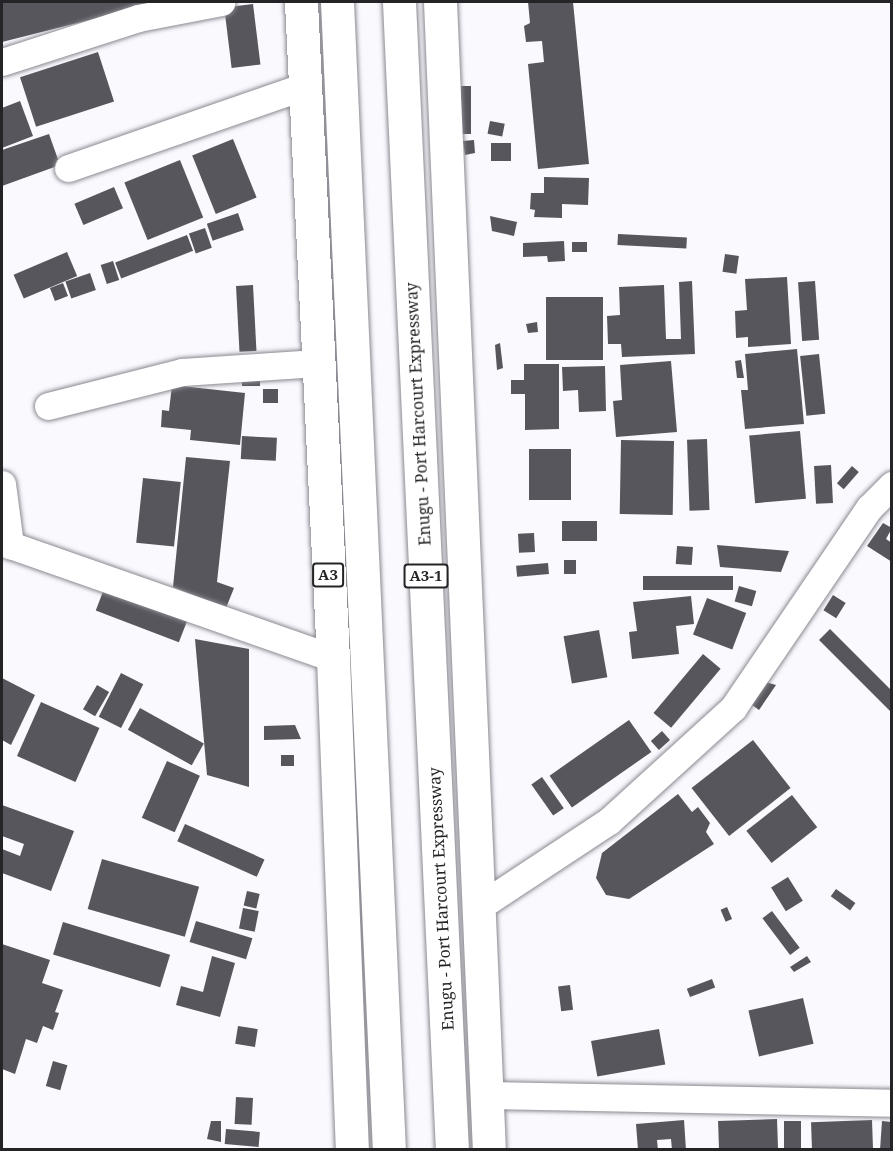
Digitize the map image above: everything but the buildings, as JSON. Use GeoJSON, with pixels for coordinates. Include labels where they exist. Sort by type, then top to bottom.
{"type":"FeatureCollection","features":[{"type":"Feature","properties":{"kind":"main road","name":"A3"},"geometry":{"type":"LineString","coordinates":[[301,2],[333,658],[352,1149]]}},
{"type":"Feature","properties":{"kind":"main road"},"geometry":{"type":"LineString","coordinates":[[337,2],[389,1149]]}},
{"type":"Feature","properties":{"kind":"main road","name":"Enugu - Port Harcourt Expressway"},"geometry":{"type":"LineString","coordinates":[[399,2],[452,1149]]}},
{"type":"Feature","properties":{"kind":"main road"},"geometry":{"type":"LineString","coordinates":[[440,2],[489,1149]]}},
{"type":"Feature","properties":{"kind":"street"},"geometry":{"type":"LineString","coordinates":[[2,62],[138,18],[221,2]]}},
{"type":"Feature","properties":{"kind":"street"},"geometry":{"type":"LineString","coordinates":[[68,168],[305,86]]}},
{"type":"Feature","properties":{"kind":"street"},"geometry":{"type":"LineString","coordinates":[[48,406],[183,372],[317,363]]}},
{"type":"Feature","properties":{"kind":"street"},"geometry":{"type":"LineString","coordinates":[[2,484],[6,543],[333,658]]}},
{"type":"Feature","properties":{"kind":"street"},"geometry":{"type":"LineString","coordinates":[[480,906],[609,821],[733,708],[869,508],[891,485]]}},
{"type":"Feature","properties":{"kind":"street"},"geometry":{"type":"LineString","coordinates":[[488,1095],[891,1103]]}}]}
